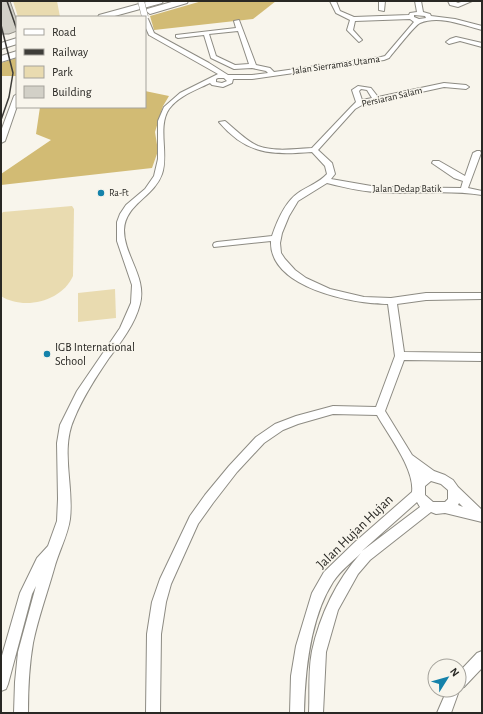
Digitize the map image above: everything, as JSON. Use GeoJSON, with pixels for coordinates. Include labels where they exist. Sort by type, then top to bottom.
{"type":"FeatureCollection","features":[{"type":"Feature","properties":{"kind":"highway"},"geometry":{"type":"LineString","coordinates":[[106,16],[159,1]]}},
{"type":"Feature","properties":{"kind":"highway"},"geometry":{"type":"LineString","coordinates":[[132,16],[184,1]]}},
{"type":"Feature","properties":{"kind":"highway"},"geometry":{"type":"LineString","coordinates":[[1,46],[16,41]]}},
{"type":"Feature","properties":{"kind":"highway"},"geometry":{"type":"LineString","coordinates":[[1,53],[16,48]]}},
{"type":"Feature","properties":{"kind":"highway"},"geometry":{"type":"LineString","coordinates":[[1,59],[16,54]]}},
{"type":"Feature","properties":{"kind":"street"},"geometry":{"type":"LineString","coordinates":[[141,1],[144,16]]}},
{"type":"Feature","properties":{"kind":"street"},"geometry":{"type":"LineString","coordinates":[[333,1],[338,12],[353,19],[411,17],[418,21],[426,21],[430,18]]}},
{"type":"Feature","properties":{"kind":"street"},"geometry":{"type":"LineString","coordinates":[[382,1],[382,10]]}},
{"type":"Feature","properties":{"kind":"street"},"geometry":{"type":"LineString","coordinates":[[418,1],[420,13]]}},
{"type":"Feature","properties":{"kind":"street"},"geometry":{"type":"LineString","coordinates":[[451,1],[452,4],[456,6],[469,1]]}},
{"type":"Feature","properties":{"kind":"street"},"geometry":{"type":"LineString","coordinates":[[411,17],[412,14],[420,13],[428,15],[430,18],[455,21],[482,28]]}},
{"type":"Feature","properties":{"kind":"street"},"geometry":{"type":"LineString","coordinates":[[353,19],[350,27],[357,48]]}},
{"type":"Feature","properties":{"kind":"street"},"geometry":{"type":"LineString","coordinates":[[237,21],[253,66]]}},
{"type":"Feature","properties":{"kind":"street","name":"Jalan Sierramas Utama"},"geometry":{"type":"LineString","coordinates":[[215,80],[262,76],[382,59],[387,57],[418,21]]}},
{"type":"Feature","properties":{"kind":"street"},"geometry":{"type":"LineString","coordinates":[[146,23],[150,34],[207,64],[227,78]]}},
{"type":"Feature","properties":{"kind":"street"},"geometry":{"type":"LineString","coordinates":[[178,36],[239,29]]}},
{"type":"Feature","properties":{"kind":"street"},"geometry":{"type":"LineString","coordinates":[[206,33],[214,57],[234,67],[253,66],[268,69],[272,74]]}},
{"type":"Feature","properties":{"kind":"street"},"geometry":{"type":"LineString","coordinates":[[352,34],[359,40]]}},
{"type":"Feature","properties":{"kind":"street"},"geometry":{"type":"LineString","coordinates":[[21,713],[21,684],[29,633],[64,518],[63,465],[61,447],[62,434],[67,420],[94,372],[130,322],[137,301],[137,287],[134,276],[121,246],[119,231],[122,215],[128,207],[146,191],[158,176],[163,152],[162,115],[166,108],[181,95],[215,80],[213,69]]}},
{"type":"Feature","properties":{"kind":"street","name":"Persiaran Salam"},"geometry":{"type":"LineString","coordinates":[[314,150],[353,108],[360,103],[444,85],[466,87]]}},
{"type":"Feature","properties":{"kind":"street"},"geometry":{"type":"LineString","coordinates":[[360,103],[355,90],[360,87],[369,89],[376,100]]}},
{"type":"Feature","properties":{"kind":"street"},"geometry":{"type":"LineString","coordinates":[[1,141],[16,99]]}},
{"type":"Feature","properties":{"kind":"street"},"geometry":{"type":"LineString","coordinates":[[223,122],[247,142],[259,148],[287,151],[314,150],[331,168],[331,174],[326,180],[294,200],[276,238],[275,248],[278,256],[285,266],[299,277],[339,297],[392,302],[418,297],[482,296]]}},
{"type":"Feature","properties":{"kind":"street"},"geometry":{"type":"LineString","coordinates":[[464,189],[477,153]]}},
{"type":"Feature","properties":{"kind":"street"},"geometry":{"type":"LineString","coordinates":[[436,163],[456,176],[468,180]]}},
{"type":"Feature","properties":{"kind":"street","name":"Jalan Dedap Batik"},"geometry":{"type":"LineString","coordinates":[[326,180],[368,189],[464,189],[482,193]]}},
{"type":"Feature","properties":{"kind":"street"},"geometry":{"type":"LineString","coordinates":[[217,245],[276,238]]}},
{"type":"Feature","properties":{"kind":"street"},"geometry":{"type":"LineString","coordinates":[[380,410],[400,356],[392,302]]}},
{"type":"Feature","properties":{"kind":"street"},"geometry":{"type":"LineString","coordinates":[[400,356],[482,357]]}},
{"type":"Feature","properties":{"kind":"street"},"geometry":{"type":"LineString","coordinates":[[153,713],[154,634],[159,602],[165,583],[194,520],[209,499],[233,469],[260,440],[279,427],[296,420],[333,410],[380,410]]}},
{"type":"Feature","properties":{"kind":"street"},"geometry":{"type":"LineString","coordinates":[[380,410],[408,458],[420,498],[429,507],[441,509],[447,508],[481,516]]}},
{"type":"Feature","properties":{"kind":"street"},"geometry":{"type":"LineString","coordinates":[[408,458],[431,476],[443,479],[452,486],[455,491],[481,516]]}},
{"type":"Feature","properties":{"kind":"street"},"geometry":{"type":"LineString","coordinates":[[418,489],[426,478],[431,476]]}},
{"type":"Feature","properties":{"kind":"street","name":"Jalan Hujan Hujan"},"geometry":{"type":"LineString","coordinates":[[297,713],[298,676],[303,646],[317,598],[329,576],[418,489]]}},
{"type":"Feature","properties":{"kind":"street"},"geometry":{"type":"LineString","coordinates":[[447,508],[454,501],[455,491]]}},
{"type":"Feature","properties":{"kind":"street","name":"Jalan Hujan Hujan"},"geometry":{"type":"LineString","coordinates":[[316,713],[319,652],[332,607],[354,570],[366,556],[429,507]]}},
{"type":"Feature","properties":{"kind":"street"},"geometry":{"type":"LineString","coordinates":[[1,684],[26,593],[42,562],[54,547]]}},
{"type":"Feature","properties":{"kind":"street"},"geometry":{"type":"LineString","coordinates":[[467,674],[482,658]]}},
{"type":"Feature","properties":{"kind":"street"},"geometry":{"type":"LineString","coordinates":[[444,713],[451,698]]}},
{"type":"Feature","properties":{"kind":"green space"},"geometry":{"type":"Polygon","coordinates":[[[13,1],[57,1],[60,16],[18,16],[13,1]]]}},
{"type":"Feature","properties":{"kind":"green space"},"geometry":{"type":"Polygon","coordinates":[[[72,206],[74,209],[73,276],[68,285],[51,297],[42,301],[31,303],[20,303],[1,296],[1,214],[3,212],[72,206]]]}},
{"type":"Feature","properties":{"kind":"green space"},"geometry":{"type":"Polygon","coordinates":[[[115,289],[116,318],[78,322],[78,293],[115,289]]]}},
{"type":"Feature","properties":{"kind":"shaded area"},"geometry":{"type":"Polygon","coordinates":[[[202,1],[276,1],[253,19],[154,30],[150,16],[202,1]]]}},
{"type":"Feature","properties":{"kind":"shaded area"},"geometry":{"type":"Polygon","coordinates":[[[16,58],[16,76],[1,76],[1,63],[16,58]]]}},
{"type":"Feature","properties":{"kind":"shaded area"},"geometry":{"type":"Polygon","coordinates":[[[146,91],[169,96],[163,106],[155,132],[158,151],[152,168],[1,185],[1,174],[51,140],[36,134],[40,108],[146,108],[146,91]]]}},
{"type":"Feature","properties":{"kind":"building"},"geometry":{"type":"Polygon","coordinates":[[[1,1],[10,1],[16,18],[16,31],[9,34],[1,34],[1,1]]]}},
{"type":"Feature","properties":{"kind":"railway"},"geometry":{"type":"LineString","coordinates":[[7,1],[16,27]]}},
{"type":"Feature","properties":{"kind":"railway"},"geometry":{"type":"LineString","coordinates":[[1,25],[13,73],[9,97],[1,120]]}},
{"type":"Feature","properties":{"kind":"place","name":"Ra-Ft"},"geometry":{"type":"Point","coordinates":[101,193]}},
{"type":"Feature","properties":{"kind":"place","name":"IGB International School"},"geometry":{"type":"Point","coordinates":[47,354]}}]}
